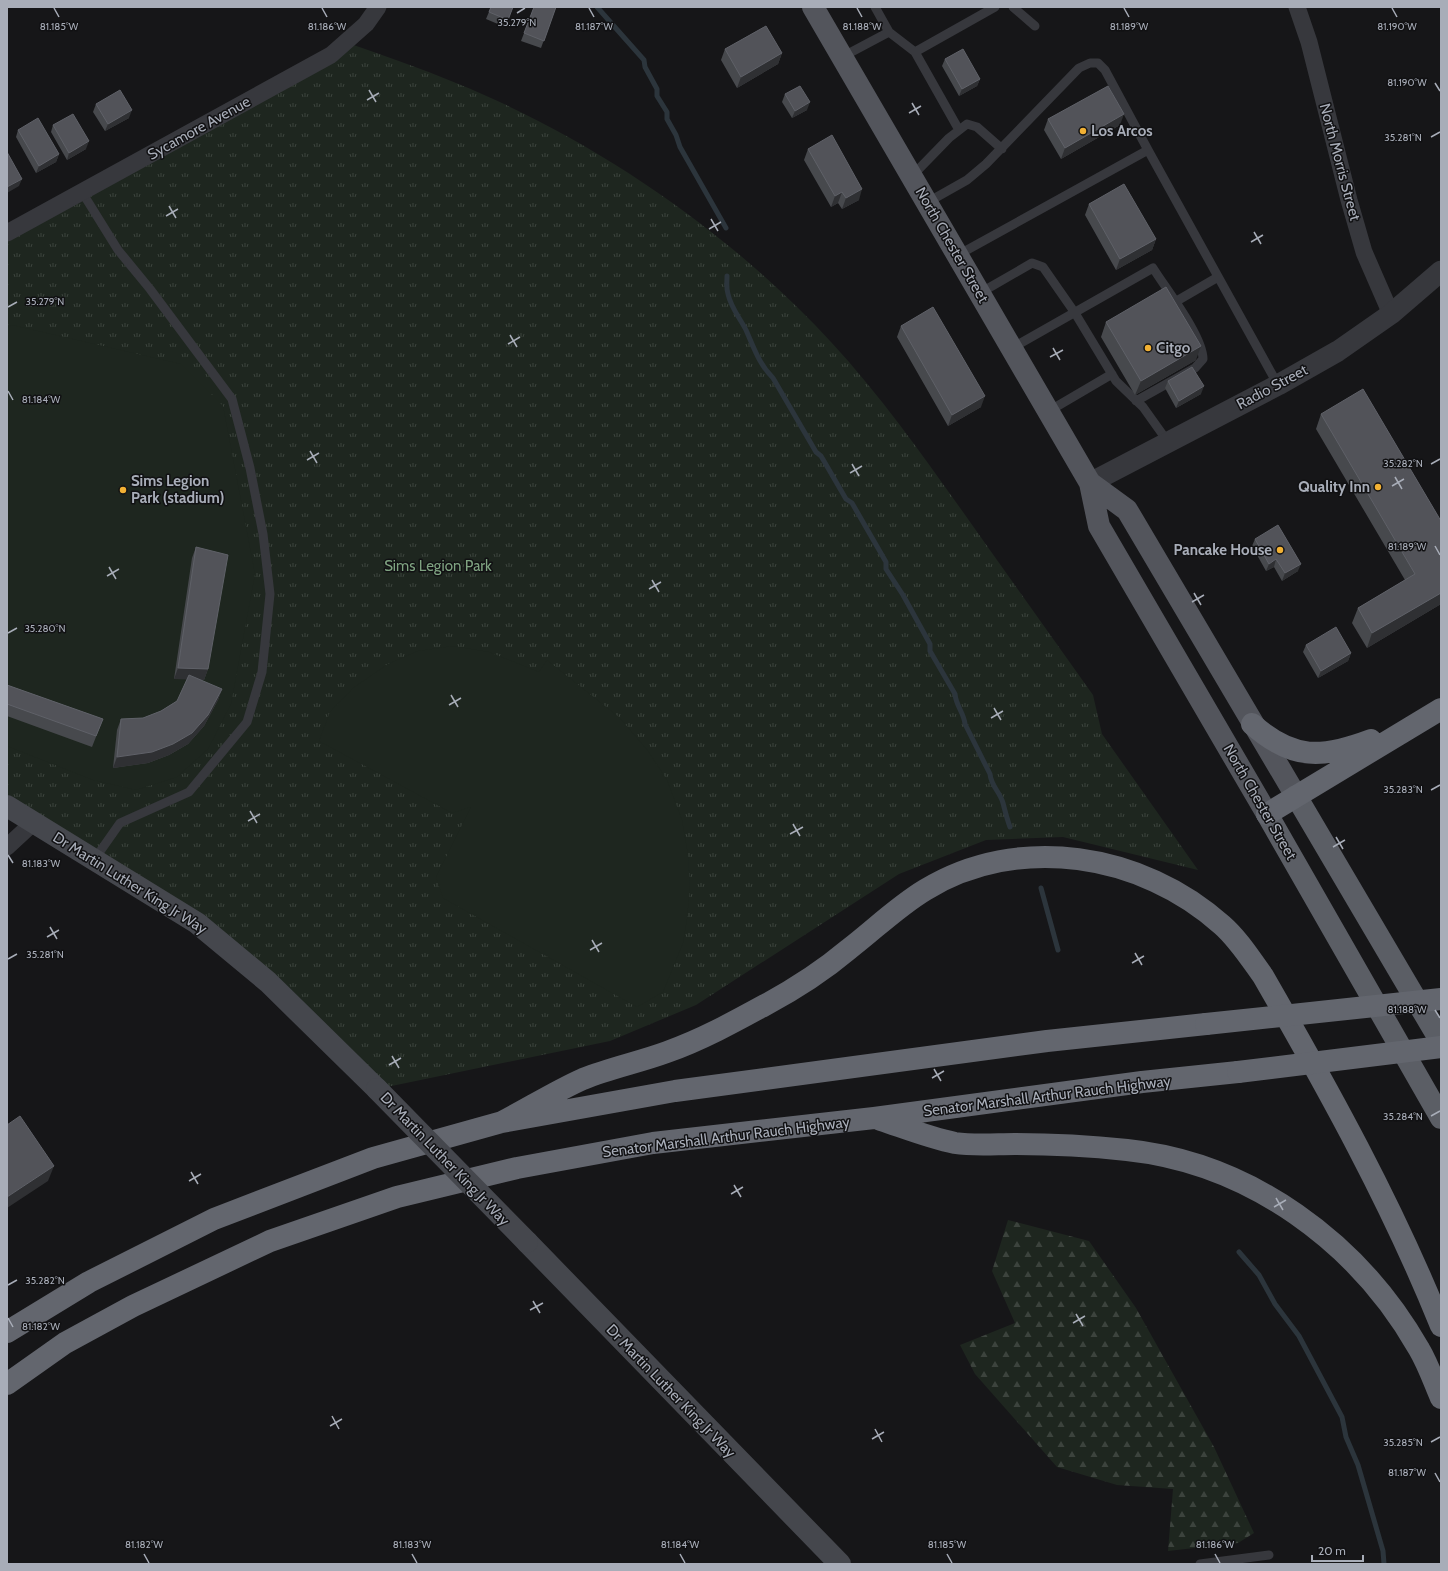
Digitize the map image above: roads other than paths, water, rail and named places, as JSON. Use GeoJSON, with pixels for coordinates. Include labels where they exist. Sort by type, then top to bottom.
{"type":"FeatureCollection","features":[{"type":"Feature","properties":{"kind":"highway"},"geometry":{"type":"LineString","coordinates":[[1252,724],[1266,736],[1281,745],[1300,751],[1319,753],[1337,751],[1432,715]]}},
{"type":"Feature","properties":{"kind":"highway"},"geometry":{"type":"LineString","coordinates":[[1267,814],[1432,715]]}},
{"type":"Feature","properties":{"kind":"highway","name":"North Chester Street"},"geometry":{"type":"LineString","coordinates":[[1296,796],[1441,1042]]}},
{"type":"Feature","properties":{"kind":"highway","name":"North Chester Street"},"geometry":{"type":"LineString","coordinates":[[1267,814],[1441,1118]]}},
{"type":"Feature","properties":{"kind":"highway"},"geometry":{"type":"LineString","coordinates":[[502,1122],[584,1079],[667,1052],[768,1004],[809,978],[848,950],[904,904],[926,889],[970,868],[1015,858],[1061,857],[1112,865],[1163,884],[1202,910],[1222,924],[1252,960],[1328,1089],[1357,1144],[1393,1218],[1441,1326]]}},
{"type":"Feature","properties":{"kind":"highway"},"geometry":{"type":"LineString","coordinates":[[7,1332],[89,1282],[214,1218],[372,1158],[502,1122],[675,1091],[1047,1042],[1441,999]]}},
{"type":"Feature","properties":{"kind":"highway","name":"Senator Marshall Arthur Rauch Highway"},"geometry":{"type":"LineString","coordinates":[[7,1384],[65,1343],[133,1306],[270,1242],[397,1197],[517,1168],[653,1143],[874,1118],[1441,1047]]}},
{"type":"Feature","properties":{"kind":"highway"},"geometry":{"type":"LineString","coordinates":[[874,1118],[955,1143],[1092,1146],[1151,1153],[1187,1162],[1233,1179],[1270,1197],[1301,1217],[1327,1237],[1358,1265],[1373,1282],[1408,1330],[1420,1350],[1441,1398]]}},
{"type":"Feature","properties":{"kind":"main road","name":"North Chester Street"},"geometry":{"type":"LineString","coordinates":[[815,8],[1090,483],[1099,526],[1267,814]]}},
{"type":"Feature","properties":{"kind":"main road","name":"North Chester Street"},"geometry":{"type":"LineString","coordinates":[[1090,483],[1127,510],[1252,724],[1296,796]]}},
{"type":"Feature","properties":{"kind":"main road","name":"Dr Martin Luther King Jr Way"},"geometry":{"type":"LineString","coordinates":[[7,806],[197,923],[268,982],[377,1089],[840,1564]]}},
{"type":"Feature","properties":{"kind":"street","name":"Sycamore Avenue"},"geometry":{"type":"LineString","coordinates":[[7,233],[331,55],[366,24],[378,7]]}},
{"type":"Feature","properties":{"kind":"street","name":"North Morris Street"},"geometry":{"type":"LineString","coordinates":[[1297,7],[1309,42],[1349,200],[1364,252],[1392,314]]}},
{"type":"Feature","properties":{"kind":"street","name":"Radio Street"},"geometry":{"type":"LineString","coordinates":[[1090,483],[1278,385],[1338,351],[1392,314],[1441,271]]}},
{"type":"Feature","properties":{"kind":"street"},"geometry":{"type":"LineString","coordinates":[[7,847],[34,822]]}},
{"type":"Feature","properties":{"kind":"lane"},"geometry":{"type":"LineString","coordinates":[[875,7],[889,32],[915,52],[959,130]]}},
{"type":"Feature","properties":{"kind":"lane"},"geometry":{"type":"LineString","coordinates":[[915,52],[995,7]]}},
{"type":"Feature","properties":{"kind":"lane"},"geometry":{"type":"LineString","coordinates":[[1013,7],[1035,26]]}},
{"type":"Feature","properties":{"kind":"lane"},"geometry":{"type":"LineString","coordinates":[[842,57],[889,32]]}},
{"type":"Feature","properties":{"kind":"lane"},"geometry":{"type":"LineString","coordinates":[[928,202],[967,180],[1002,149],[1079,68],[1090,63],[1098,63],[1105,70],[1278,385]]}},
{"type":"Feature","properties":{"kind":"lane"},"geometry":{"type":"LineString","coordinates":[[912,176],[967,124],[972,124],[1002,149]]}},
{"type":"Feature","properties":{"kind":"lane"},"geometry":{"type":"LineString","coordinates":[[958,255],[1148,150]]}},
{"type":"Feature","properties":{"kind":"lane"},"geometry":{"type":"LineString","coordinates":[[82,192],[118,250],[150,289],[232,399],[250,468],[263,534],[270,594],[262,672],[247,722],[189,792],[120,824],[94,860]]}},
{"type":"Feature","properties":{"kind":"lane"},"geometry":{"type":"LineString","coordinates":[[980,293],[1032,263],[1037,263],[1042,267],[1105,353],[1117,377],[1136,401],[1143,407],[1168,442]]}},
{"type":"Feature","properties":{"kind":"lane"},"geometry":{"type":"LineString","coordinates":[[1012,348],[1153,268],[1176,308],[1195,335],[1203,350],[1203,358],[1195,368],[1136,401]]}},
{"type":"Feature","properties":{"kind":"lane"},"geometry":{"type":"LineString","coordinates":[[1176,308],[1218,277]]}},
{"type":"Feature","properties":{"kind":"lane"},"geometry":{"type":"LineString","coordinates":[[1184,341],[1195,335]]}},
{"type":"Feature","properties":{"kind":"lane"},"geometry":{"type":"LineString","coordinates":[[1049,411],[1117,377]]}},
{"type":"Feature","properties":{"kind":"lane"},"geometry":{"type":"LineString","coordinates":[[1200,1564],[1269,1555]]}},
{"type":"Feature","properties":{"kind":"waterway"},"geometry":{"type":"LineString","coordinates":[[597,7],[644,60],[645,67],[657,89],[657,96],[667,112],[667,119],[676,135],[680,147],[726,228]]}},
{"type":"Feature","properties":{"kind":"waterway"},"geometry":{"type":"LineString","coordinates":[[727,276],[727,290],[729,299],[746,330],[760,361],[773,378],[816,452],[821,456],[846,499],[852,503],[886,562],[886,569],[903,595],[930,644],[930,651],[955,694],[965,724],[990,774],[992,782],[1002,799],[1010,827]]}},
{"type":"Feature","properties":{"kind":"waterway"},"geometry":{"type":"LineString","coordinates":[[1041,888],[1058,950]]}},
{"type":"Feature","properties":{"kind":"waterway"},"geometry":{"type":"LineString","coordinates":[[1239,1252],[1259,1275],[1275,1304],[1299,1336],[1342,1417],[1346,1437],[1358,1465],[1383,1551],[1384,1564]]}},
{"type":"Feature","properties":{"kind":"place","name":"Los Arcos"},"geometry":{"type":"Point","coordinates":[1083,131]}},
{"type":"Feature","properties":{"kind":"place","name":"Citgo"},"geometry":{"type":"Point","coordinates":[1148,348]}},
{"type":"Feature","properties":{"kind":"place","name":"Quality Inn"},"geometry":{"type":"Point","coordinates":[1378,487]}},
{"type":"Feature","properties":{"kind":"place","name":"Sims Legion Park (stadium)"},"geometry":{"type":"Point","coordinates":[123,490]}},
{"type":"Feature","properties":{"kind":"place","name":"Pancake House"},"geometry":{"type":"Point","coordinates":[1280,550]}},
{"type":"Feature","properties":{"kind":"park label","name":"Sims Legion Park"},"geometry":{"type":"Point","coordinates":[438,566]}}]}
